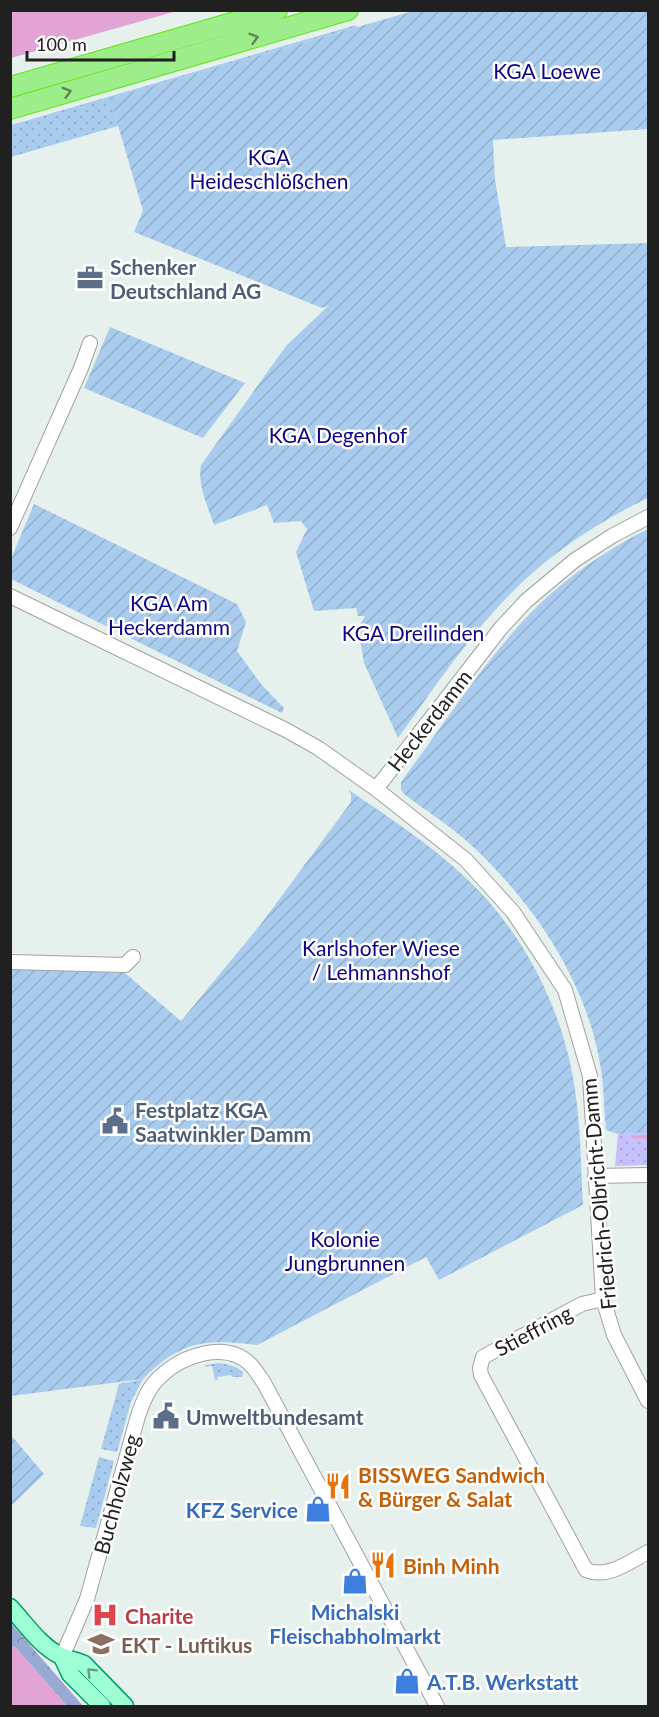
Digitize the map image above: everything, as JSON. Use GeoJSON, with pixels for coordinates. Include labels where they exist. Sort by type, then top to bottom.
{"type":"FeatureCollection","features":[{"type":"Feature","properties":{"kind":"highway"},"geometry":{"type":"LineString","coordinates":[[10,87],[277,10]]}},
{"type":"Feature","properties":{"kind":"highway"},"geometry":{"type":"LineString","coordinates":[[10,108],[348,10]]}},
{"type":"Feature","properties":{"kind":"main road"},"geometry":{"type":"LineString","coordinates":[[10,1606],[41,1642],[62,1657],[75,1659],[84,1664],[125,1707]]}},
{"type":"Feature","properties":{"kind":"main road"},"geometry":{"type":"LineString","coordinates":[[62,1657],[70,1674],[102,1707]]}},
{"type":"Feature","properties":{"kind":"street"},"geometry":{"type":"LineString","coordinates":[[10,528],[90,343]]}},
{"type":"Feature","properties":{"kind":"street","name":"Heckerdamm"},"geometry":{"type":"LineString","coordinates":[[376,789],[501,628],[526,601],[575,560],[612,536],[648,517]]}},
{"type":"Feature","properties":{"kind":"street","name":"Friedrich-Olbricht-Damm"},"geometry":{"type":"LineString","coordinates":[[10,596],[286,730],[318,748],[376,789],[449,846],[480,874],[513,912],[565,990],[590,1076],[603,1299],[614,1335],[648,1401]]}},
{"type":"Feature","properties":{"kind":"street"},"geometry":{"type":"LineString","coordinates":[[10,962],[125,965],[133,957]]}},
{"type":"Feature","properties":{"kind":"street"},"geometry":{"type":"LineString","coordinates":[[595,1176],[648,1174]]}},
{"type":"Feature","properties":{"kind":"street","name":"Stieffring"},"geometry":{"type":"LineString","coordinates":[[603,1299],[582,1304],[483,1357],[481,1375],[586,1570],[596,1574],[609,1572],[648,1552]]}},
{"type":"Feature","properties":{"kind":"street","name":"Buchholzweg"},"geometry":{"type":"LineString","coordinates":[[62,1657],[87,1599],[138,1416],[147,1393],[159,1377],[180,1361],[195,1355],[216,1352],[235,1355],[249,1363],[264,1383],[437,1707]]}},
{"type":"Feature","properties":{"kind":"green space"},"geometry":{"type":"Polygon","coordinates":[[[413,11],[648,11],[648,129],[493,140],[495,179],[506,247],[648,243],[648,498],[568,545],[514,590],[471,638],[398,738],[364,663],[358,628],[365,616],[358,616],[356,608],[314,611],[296,552],[307,529],[301,521],[274,523],[267,505],[214,525],[201,480],[201,465],[286,346],[329,305],[322,308],[134,232],[143,211],[110,98],[413,11]]]}},
{"type":"Feature","properties":{"kind":"green space"},"geometry":{"type":"Polygon","coordinates":[[[356,25],[357,27],[354,28],[111,98],[118,126],[11,157],[11,125],[356,25]]]}},
{"type":"Feature","properties":{"kind":"green space"},"geometry":{"type":"Polygon","coordinates":[[[110,327],[245,383],[203,438],[84,388],[110,327]]]}},
{"type":"Feature","properties":{"kind":"green space","name":"KGA Am Heckerdamm"},"geometry":{"type":"Polygon","coordinates":[[[34,504],[237,604],[246,622],[237,651],[261,684],[284,708],[282,713],[11,579],[11,559],[34,504]]]}},
{"type":"Feature","properties":{"kind":"green space"},"geometry":{"type":"Polygon","coordinates":[[[648,529],[648,1133],[618,1134],[606,1130],[602,1076],[596,1042],[572,978],[556,948],[516,892],[493,867],[461,836],[404,794],[401,782],[484,667],[528,615],[576,573],[611,549],[648,529]]]}},
{"type":"Feature","properties":{"kind":"green space"},"geometry":{"type":"Polygon","coordinates":[[[349,790],[452,865],[488,900],[526,952],[541,981],[565,1041],[578,1117],[583,1205],[439,1280],[426,1257],[257,1345],[223,1342],[195,1345],[170,1356],[143,1379],[11,1396],[11,969],[125,973],[181,1021],[261,924],[351,802],[349,790]]]}},
{"type":"Feature","properties":{"kind":"green space"},"geometry":{"type":"Polygon","coordinates":[[[219,1363],[238,1368],[243,1372],[242,1377],[231,1375],[217,1377],[218,1380],[215,1380],[212,1366],[205,1367],[205,1365],[219,1363]]]}},
{"type":"Feature","properties":{"kind":"green space"},"geometry":{"type":"Polygon","coordinates":[[[143,1379],[131,1402],[117,1452],[101,1449],[119,1384],[143,1379]]]}},
{"type":"Feature","properties":{"kind":"green space"},"geometry":{"type":"Polygon","coordinates":[[[11,1435],[44,1474],[11,1506],[11,1435]]]}},
{"type":"Feature","properties":{"kind":"green space"},"geometry":{"type":"Polygon","coordinates":[[[99,1457],[114,1461],[96,1528],[80,1526],[99,1457]]]}},
{"type":"Feature","properties":{"kind":"green space"},"geometry":{"type":"Polygon","coordinates":[[[10,1622],[83,1706],[67,1706],[16,1648],[11,1646],[10,1622]]]}},
{"type":"Feature","properties":{"kind":"shaded area"},"geometry":{"type":"Polygon","coordinates":[[[11,10],[177,10],[177,11],[11,58],[11,10]]]}},
{"type":"Feature","properties":{"kind":"shaded area"},"geometry":{"type":"Polygon","coordinates":[[[648,1133],[648,1165],[615,1166],[618,1134],[648,1133]]]}},
{"type":"Feature","properties":{"kind":"shaded area"},"geometry":{"type":"Polygon","coordinates":[[[10,1646],[16,1648],[67,1706],[11,1706],[10,1646]]]}},
{"type":"Feature","properties":{"kind":"waterway"},"geometry":{"type":"LineString","coordinates":[[633,1137],[648,1137]]}},
{"type":"Feature","properties":{"kind":"place","name":"Schenker Deutschland AG"},"geometry":{"type":"Point","coordinates":[90,278]}},
{"type":"Feature","properties":{"kind":"place","name":"Festplatz KGA Saatwinkler Damm"},"geometry":{"type":"Point","coordinates":[115,1121]}},
{"type":"Feature","properties":{"kind":"place","name":"Umweltbundesamt"},"geometry":{"type":"Point","coordinates":[166,1416]}},
{"type":"Feature","properties":{"kind":"place","name":"BISSWEG Sandwich & Bürger & Salat"},"geometry":{"type":"Point","coordinates":[338,1486]}},
{"type":"Feature","properties":{"kind":"place","name":"KFZ Service"},"geometry":{"type":"Point","coordinates":[318,1509]}},
{"type":"Feature","properties":{"kind":"place","name":"Binh Minh"},"geometry":{"type":"Point","coordinates":[383,1565]}},
{"type":"Feature","properties":{"kind":"place","name":"Michalski Fleischabholmarkt"},"geometry":{"type":"Point","coordinates":[355,1581]}},
{"type":"Feature","properties":{"kind":"place","name":"Charite"},"geometry":{"type":"Point","coordinates":[105,1615]}},
{"type":"Feature","properties":{"kind":"place","name":"EKT - Luftikus"},"geometry":{"type":"Point","coordinates":[101,1644]}},
{"type":"Feature","properties":{"kind":"place","name":"A.T.B. Werkstatt"},"geometry":{"type":"Point","coordinates":[407,1681]}},
{"type":"Feature","properties":{"kind":"park label","name":"KGA Loewe"},"geometry":{"type":"Point","coordinates":[547,70]}},
{"type":"Feature","properties":{"kind":"park label","name":"KGA Heideschlößchen"},"geometry":{"type":"Point","coordinates":[269,168]}},
{"type":"Feature","properties":{"kind":"park label","name":"KGA Degenhof"},"geometry":{"type":"Point","coordinates":[338,434]}},
{"type":"Feature","properties":{"kind":"park label","name":"KGA Dreilinden"},"geometry":{"type":"Point","coordinates":[413,632]}},
{"type":"Feature","properties":{"kind":"park label","name":"Karlshofer Wiese / Lehmannshof"},"geometry":{"type":"Point","coordinates":[381,959]}},
{"type":"Feature","properties":{"kind":"park label","name":"Kolonie Jungbrunnen"},"geometry":{"type":"Point","coordinates":[345,1250]}}]}
